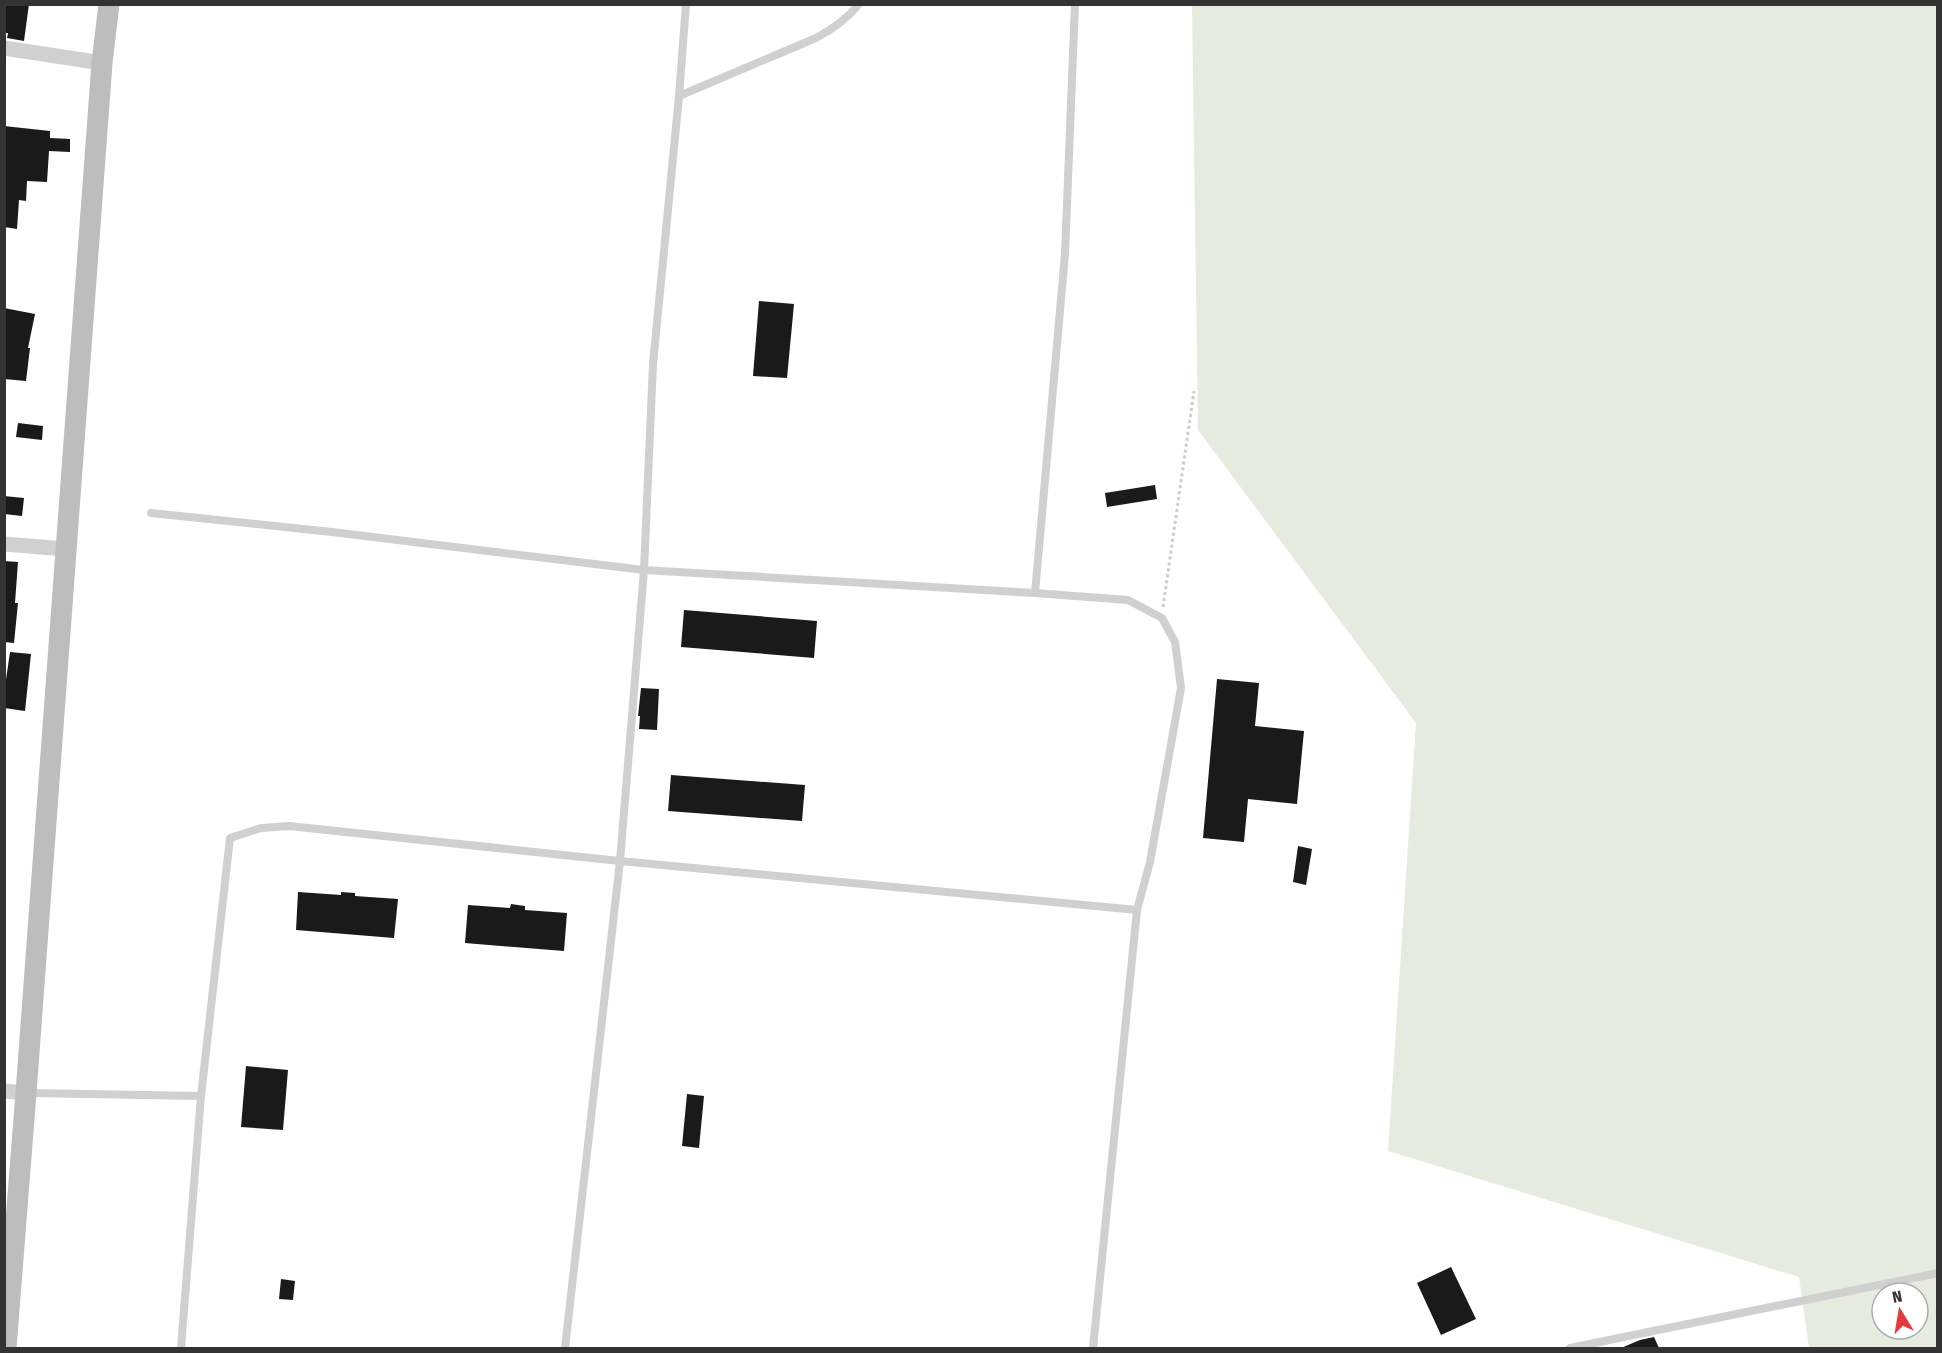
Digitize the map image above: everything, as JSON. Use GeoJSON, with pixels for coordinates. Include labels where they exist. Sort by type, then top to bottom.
{"type":"FeatureCollection","features":[{"type":"Feature","properties":{"kind":"main road"},"geometry":{"type":"LineString","coordinates":[[6,1348],[102,63],[109,4]]}},
{"type":"Feature","properties":{"kind":"street"},"geometry":{"type":"LineString","coordinates":[[4,48],[102,63]]}},
{"type":"Feature","properties":{"kind":"street"},"geometry":{"type":"LineString","coordinates":[[4,544],[66,549]]}},
{"type":"Feature","properties":{"kind":"street"},"geometry":{"type":"LineString","coordinates":[[4,1091],[26,1093]]}},
{"type":"Feature","properties":{"kind":"lane"},"geometry":{"type":"LineString","coordinates":[[564,1348],[620,861],[644,570],[653,364],[686,4]]}},
{"type":"Feature","properties":{"kind":"lane"},"geometry":{"type":"LineString","coordinates":[[679,96],[816,38],[834,28],[859,4]]}},
{"type":"Feature","properties":{"kind":"lane"},"geometry":{"type":"LineString","coordinates":[[1035,593],[1065,254],[1075,4]]}},
{"type":"Feature","properties":{"kind":"lane"},"geometry":{"type":"LineString","coordinates":[[151,513],[332,532],[644,570],[1128,600],[1162,618],[1175,642],[1181,688],[1149,862],[1137,910],[1093,1348]]}},
{"type":"Feature","properties":{"kind":"lane"},"geometry":{"type":"LineString","coordinates":[[181,1348],[201,1096],[230,838],[261,828],[289,826],[620,861],[1137,910]]}},
{"type":"Feature","properties":{"kind":"lane"},"geometry":{"type":"LineString","coordinates":[[26,1093],[201,1096]]}},
{"type":"Feature","properties":{"kind":"lane"},"geometry":{"type":"LineString","coordinates":[[1570,1348],[1938,1273]]}},
{"type":"Feature","properties":{"kind":"path"},"geometry":{"type":"LineString","coordinates":[[1162,618],[1194,392]]}},
{"type":"Feature","properties":{"kind":"shaded area"},"geometry":{"type":"Polygon","coordinates":[[[1192,5],[1937,5],[1937,1348],[1809,1348],[1799,1277],[1388,1151],[1416,723],[1198,430],[1192,5]]]}},
{"type":"Feature","properties":{"kind":"building"},"geometry":{"type":"Polygon","coordinates":[[[4,4],[29,4],[24,41],[7,38],[8,33],[4,33],[4,4]]]}},
{"type":"Feature","properties":{"kind":"building"},"geometry":{"type":"Polygon","coordinates":[[[4,126],[50,131],[50,138],[70,139],[70,152],[49,151],[47,182],[27,181],[26,201],[19,200],[17,229],[4,227],[4,126]]]}},
{"type":"Feature","properties":{"kind":"building"},"geometry":{"type":"Polygon","coordinates":[[[759,301],[794,304],[787,378],[753,376],[759,301]]]}},
{"type":"Feature","properties":{"kind":"building"},"geometry":{"type":"Polygon","coordinates":[[[4,308],[35,314],[28,348],[30,348],[26,381],[4,379],[4,308]]]}},
{"type":"Feature","properties":{"kind":"building"},"geometry":{"type":"Polygon","coordinates":[[[18,423],[43,426],[42,440],[16,437],[18,423]]]}},
{"type":"Feature","properties":{"kind":"building"},"geometry":{"type":"Polygon","coordinates":[[[1155,485],[1157,499],[1107,507],[1105,493],[1155,485]]]}},
{"type":"Feature","properties":{"kind":"building"},"geometry":{"type":"Polygon","coordinates":[[[4,496],[24,498],[22,516],[4,514],[4,496]]]}},
{"type":"Feature","properties":{"kind":"building"},"geometry":{"type":"Polygon","coordinates":[[[4,561],[18,562],[15,603],[18,603],[14,643],[4,642],[4,561]]]}},
{"type":"Feature","properties":{"kind":"building"},"geometry":{"type":"Polygon","coordinates":[[[684,610],[817,621],[814,658],[681,647],[684,610]]]}},
{"type":"Feature","properties":{"kind":"building"},"geometry":{"type":"Polygon","coordinates":[[[10,652],[31,654],[25,711],[4,708],[10,652]]]}},
{"type":"Feature","properties":{"kind":"building"},"geometry":{"type":"Polygon","coordinates":[[[1217,679],[1259,683],[1255,726],[1304,731],[1297,804],[1248,799],[1244,842],[1203,838],[1217,679]]]}},
{"type":"Feature","properties":{"kind":"building"},"geometry":{"type":"Polygon","coordinates":[[[641,688],[659,689],[657,730],[639,729],[641,688]]]}},
{"type":"Feature","properties":{"kind":"building"},"geometry":{"type":"Polygon","coordinates":[[[671,775],[805,785],[802,821],[668,811],[671,775]]]}},
{"type":"Feature","properties":{"kind":"building"},"geometry":{"type":"Polygon","coordinates":[[[1298,846],[1312,849],[1306,885],[1293,882],[1298,846]]]}},
{"type":"Feature","properties":{"kind":"building"},"geometry":{"type":"Polygon","coordinates":[[[298,892],[341,895],[341,892],[355,893],[355,896],[398,899],[394,938],[296,930],[298,892]]]}},
{"type":"Feature","properties":{"kind":"building"},"geometry":{"type":"Polygon","coordinates":[[[511,904],[525,906],[525,910],[567,913],[564,951],[465,943],[468,905],[510,908],[511,904]]]}},
{"type":"Feature","properties":{"kind":"building"},"geometry":{"type":"Polygon","coordinates":[[[246,1066],[288,1070],[283,1130],[241,1127],[246,1066]]]}},
{"type":"Feature","properties":{"kind":"building"},"geometry":{"type":"Polygon","coordinates":[[[687,1094],[704,1096],[699,1148],[682,1146],[687,1094]]]}},
{"type":"Feature","properties":{"kind":"building"},"geometry":{"type":"Polygon","coordinates":[[[1451,1267],[1476,1319],[1441,1335],[1417,1283],[1451,1267]]]}},
{"type":"Feature","properties":{"kind":"building"},"geometry":{"type":"Polygon","coordinates":[[[281,1279],[295,1281],[293,1300],[279,1299],[281,1279]]]}},
{"type":"Feature","properties":{"kind":"building"},"geometry":{"type":"Polygon","coordinates":[[[1654,1337],[1659,1348],[1621,1348],[1640,1340],[1654,1337]]]}}]}
